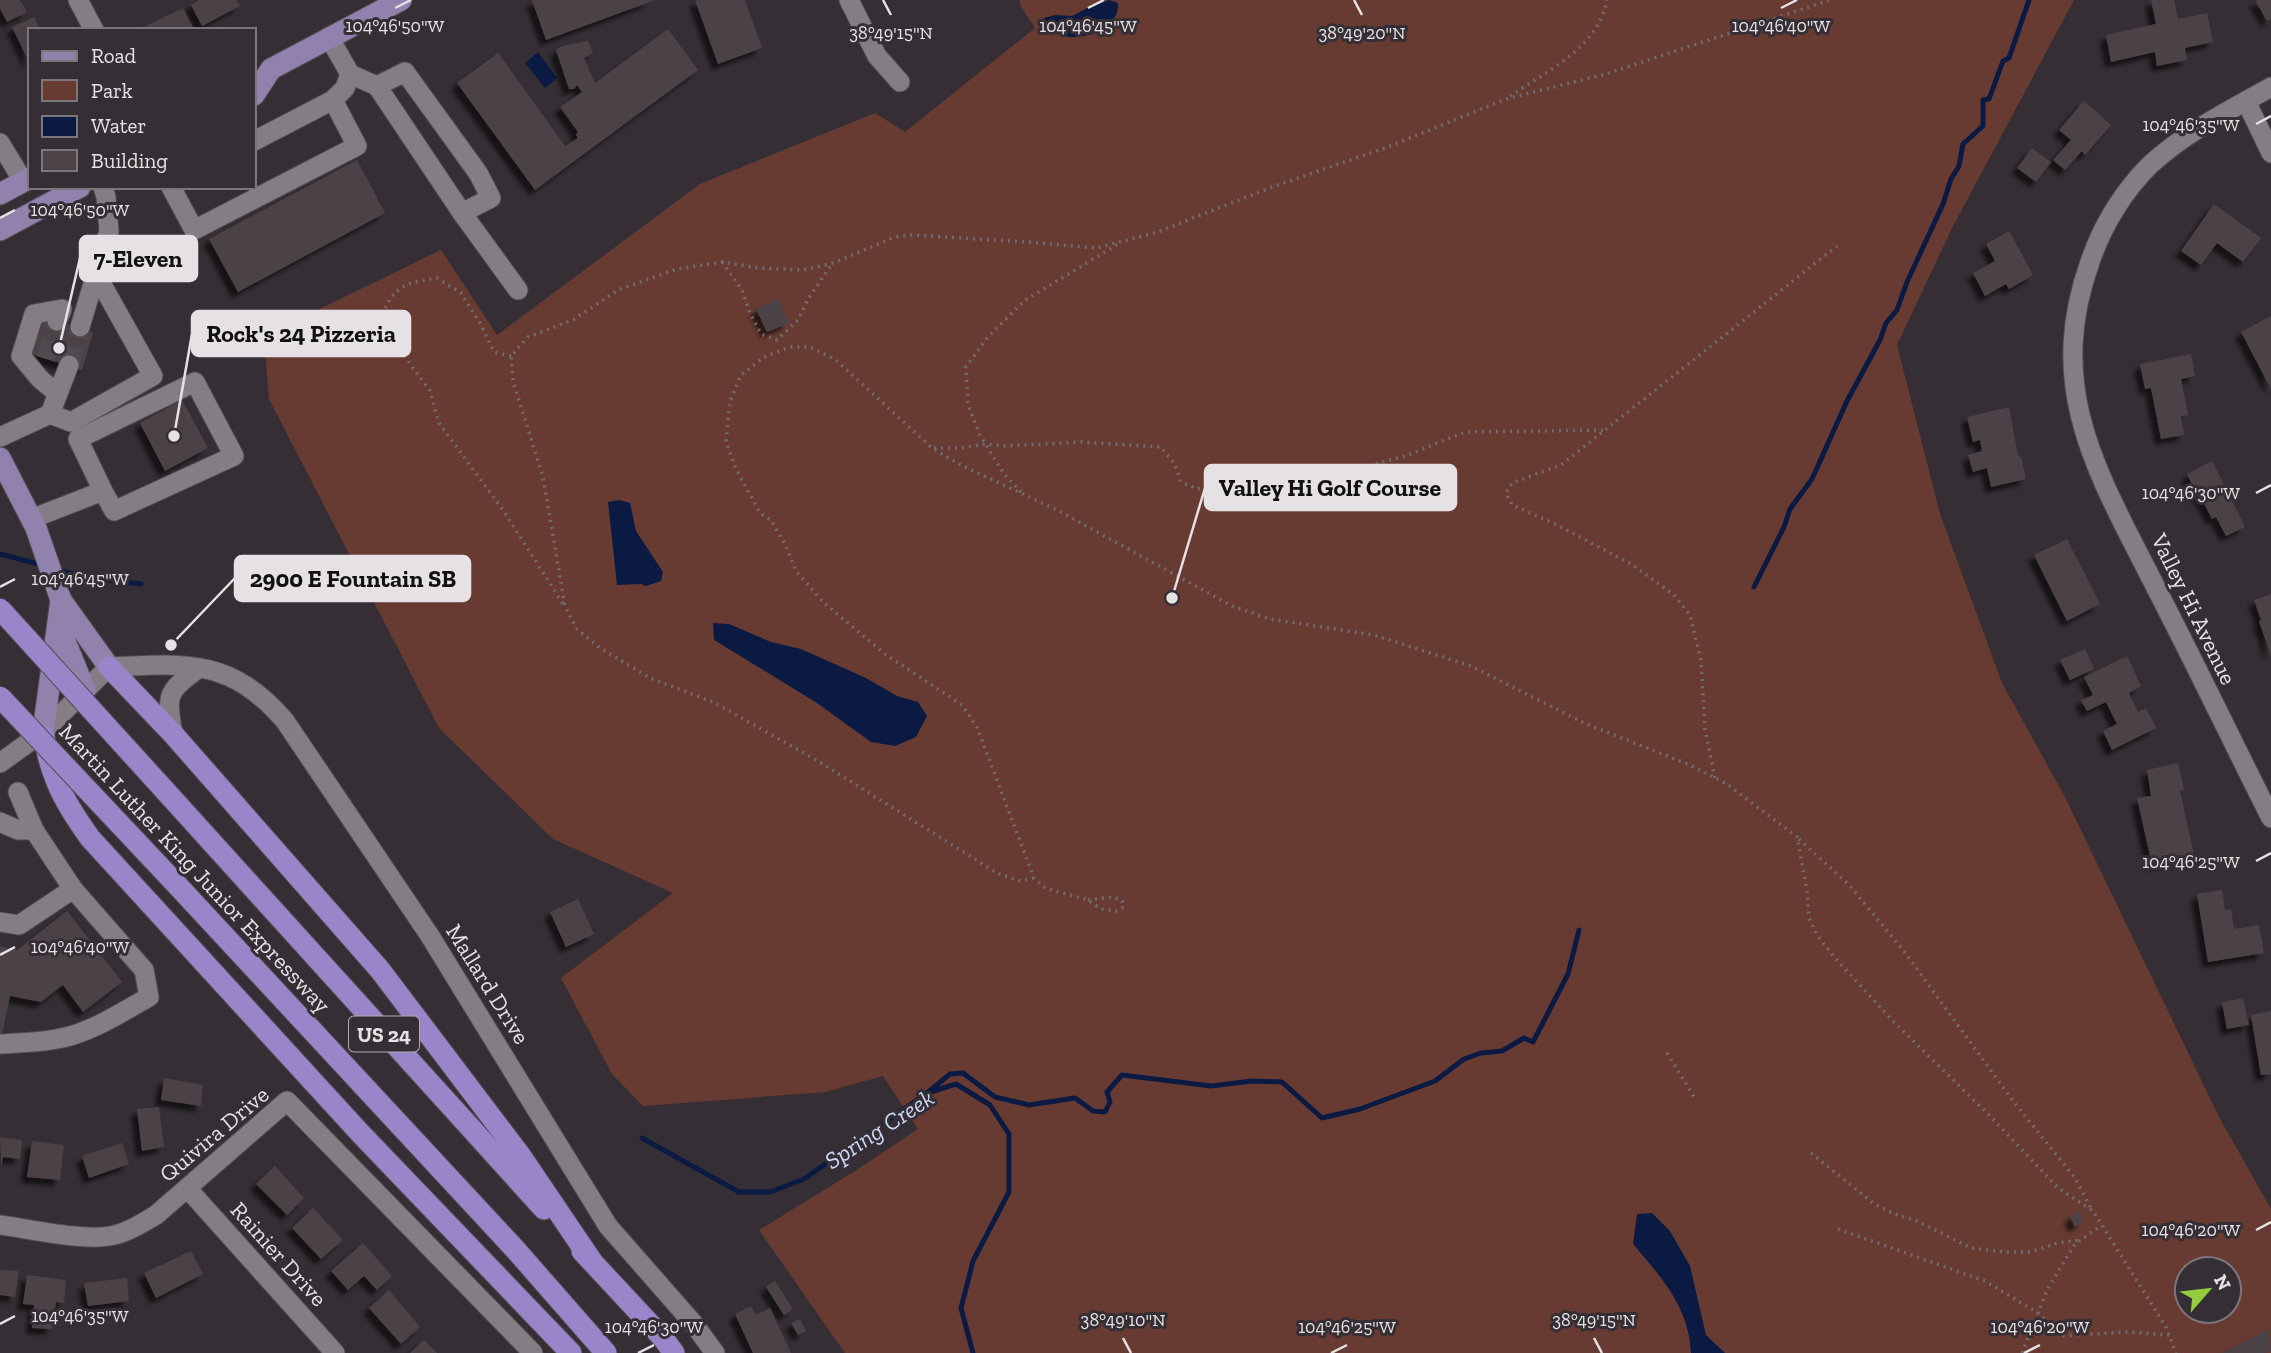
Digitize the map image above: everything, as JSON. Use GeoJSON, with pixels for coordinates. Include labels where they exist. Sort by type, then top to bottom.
{"type":"FeatureCollection","features":[{"type":"Feature","properties":{"kind":"highway","name":"Martin Luther King Junior Expressway"},"geometry":{"type":"LineString","coordinates":[[0,609],[591,1260]]}},
{"type":"Feature","properties":{"kind":"highway"},"geometry":{"type":"LineString","coordinates":[[108,667],[173,734],[380,970],[520,1155],[591,1260]]}},
{"type":"Feature","properties":{"kind":"highway","name":"Martin Luther King Junior Expressway"},"geometry":{"type":"LineString","coordinates":[[0,697],[514,1248],[606,1353]]}},
{"type":"Feature","properties":{"kind":"highway"},"geometry":{"type":"LineString","coordinates":[[43,732],[49,765],[66,805],[90,838],[360,1134],[570,1353]]}},
{"type":"Feature","properties":{"kind":"highway","name":"US 24"},"geometry":{"type":"LineString","coordinates":[[591,1260],[674,1353]]}},
{"type":"Feature","properties":{"kind":"main road"},"geometry":{"type":"LineString","coordinates":[[256,89],[262,68],[401,0]]}},
{"type":"Feature","properties":{"kind":"main road"},"geometry":{"type":"LineString","coordinates":[[0,194],[27,179]]}},
{"type":"Feature","properties":{"kind":"main road"},"geometry":{"type":"LineString","coordinates":[[0,230],[76,189]]}},
{"type":"Feature","properties":{"kind":"main road"},"geometry":{"type":"LineString","coordinates":[[0,458],[34,524],[61,600],[108,667]]}},
{"type":"Feature","properties":{"kind":"main road"},"geometry":{"type":"LineString","coordinates":[[43,732],[61,600]]}},
{"type":"Feature","properties":{"kind":"main road"},"geometry":{"type":"LineString","coordinates":[[58,622],[85,690]]}},
{"type":"Feature","properties":{"kind":"street"},"geometry":{"type":"LineString","coordinates":[[78,0],[93,28]]}},
{"type":"Feature","properties":{"kind":"street"},"geometry":{"type":"LineString","coordinates":[[849,0],[877,56],[900,82]]}},
{"type":"Feature","properties":{"kind":"street"},"geometry":{"type":"LineString","coordinates":[[329,37],[349,74],[377,86],[462,213],[518,290]]}},
{"type":"Feature","properties":{"kind":"street"},"geometry":{"type":"LineString","coordinates":[[377,86],[405,72],[478,173],[491,198],[462,213]]}},
{"type":"Feature","properties":{"kind":"street"},"geometry":{"type":"LineString","coordinates":[[256,140],[333,100],[345,88],[349,74]]}},
{"type":"Feature","properties":{"kind":"street","name":"Valley Hi Avenue"},"geometry":{"type":"LineString","coordinates":[[2271,87],[2197,130],[2150,165],[2130,188],[2096,245],[2083,279],[2074,321],[2072,361],[2074,391],[2092,457],[2271,818]]}},
{"type":"Feature","properties":{"kind":"street"},"geometry":{"type":"LineString","coordinates":[[172,189],[194,230],[357,146],[333,100]]}},
{"type":"Feature","properties":{"kind":"street"},"geometry":{"type":"LineString","coordinates":[[2245,101],[2271,153]]}},
{"type":"Feature","properties":{"kind":"street"},"geometry":{"type":"LineString","coordinates":[[0,143],[27,179]]}},
{"type":"Feature","properties":{"kind":"street"},"geometry":{"type":"LineString","coordinates":[[80,327],[110,231],[104,189]]}},
{"type":"Feature","properties":{"kind":"street"},"geometry":{"type":"LineString","coordinates":[[0,437],[50,414],[71,422],[153,376],[96,274]]}},
{"type":"Feature","properties":{"kind":"street"},"geometry":{"type":"LineString","coordinates":[[57,393],[40,379],[21,356],[34,314],[60,315],[87,304]]}},
{"type":"Feature","properties":{"kind":"street"},"geometry":{"type":"LineString","coordinates":[[40,379],[46,359]]}},
{"type":"Feature","properties":{"kind":"street"},"geometry":{"type":"LineString","coordinates":[[50,414],[69,365]]}},
{"type":"Feature","properties":{"kind":"street"},"geometry":{"type":"LineString","coordinates":[[195,382],[234,456],[114,511],[103,491],[78,439],[195,382]]}},
{"type":"Feature","properties":{"kind":"street"},"geometry":{"type":"LineString","coordinates":[[34,524],[103,491]]}},
{"type":"Feature","properties":{"kind":"street","name":"Mallard Drive"},"geometry":{"type":"LineString","coordinates":[[108,667],[163,664],[219,673],[256,691],[285,721],[430,936],[608,1226],[693,1323],[715,1353]]}},
{"type":"Feature","properties":{"kind":"street"},"geometry":{"type":"LineString","coordinates":[[0,763],[43,732],[108,667]]}},
{"type":"Feature","properties":{"kind":"street"},"geometry":{"type":"LineString","coordinates":[[173,734],[169,710],[170,694],[177,684],[199,668]]}},
{"type":"Feature","properties":{"kind":"street"},"geometry":{"type":"LineString","coordinates":[[0,1044],[72,1036],[149,997],[144,970],[73,889],[34,830],[18,792]]}},
{"type":"Feature","properties":{"kind":"street"},"geometry":{"type":"LineString","coordinates":[[0,822],[18,830],[34,830]]}},
{"type":"Feature","properties":{"kind":"street"},"geometry":{"type":"LineString","coordinates":[[0,922],[19,925],[73,889]]}},
{"type":"Feature","properties":{"kind":"street","name":"Quivira Drive"},"geometry":{"type":"LineString","coordinates":[[0,1225],[83,1236],[109,1236],[134,1228],[156,1215],[286,1101],[533,1353]]}},
{"type":"Feature","properties":{"kind":"street","name":"Rainier Drive"},"geometry":{"type":"LineString","coordinates":[[187,1188],[335,1353]]}},
{"type":"Feature","properties":{"kind":"path"},"geometry":{"type":"LineString","coordinates":[[1506,99],[1582,47],[1601,22],[1607,0]]}},
{"type":"Feature","properties":{"kind":"path"},"geometry":{"type":"LineString","coordinates":[[565,606],[543,477],[513,381],[511,356],[528,337],[573,320],[618,290],[677,269],[722,262],[759,268],[803,270],[833,263],[895,237],[912,235],[1096,248],[1155,233],[1272,187],[1385,148],[1506,99],[1606,74],[1830,0]]}},
{"type":"Feature","properties":{"kind":"path"},"geometry":{"type":"LineString","coordinates":[[1024,495],[1004,474],[985,444],[968,405],[966,367],[987,338],[1024,301],[1123,241]]}},
{"type":"Feature","properties":{"kind":"path"},"geometry":{"type":"LineString","coordinates":[[1715,778],[1705,729],[1701,661],[1690,615],[1674,595],[1633,565],[1512,505],[1506,493],[1513,483],[1561,465],[1837,246]]}},
{"type":"Feature","properties":{"kind":"path"},"geometry":{"type":"LineString","coordinates":[[722,262],[742,290],[761,334],[777,340]]}},
{"type":"Feature","properties":{"kind":"path"},"geometry":{"type":"LineString","coordinates":[[777,340],[798,320],[808,299],[833,263]]}},
{"type":"Feature","properties":{"kind":"path"},"geometry":{"type":"LineString","coordinates":[[511,356],[494,352],[461,293],[437,278],[408,283],[389,297],[383,316],[392,339],[430,391],[439,423],[503,510],[577,629],[600,648],[650,678],[715,703],[818,761],[997,873],[1020,881],[1034,878]]}},
{"type":"Feature","properties":{"kind":"path"},"geometry":{"type":"LineString","coordinates":[[777,340],[780,350]]}},
{"type":"Feature","properties":{"kind":"path"},"geometry":{"type":"LineString","coordinates":[[1088,900],[1113,897],[1122,901],[1124,907],[1117,911],[1101,909],[1088,900],[1045,888],[1034,878],[976,727],[962,705],[885,654],[823,602],[796,571],[771,520],[760,513],[735,467],[726,441],[730,401],[741,375],[764,356],[790,347],[810,347],[836,360],[932,448],[959,464],[1059,512],[1232,606],[1270,619],[1374,635],[1471,666],[1584,723],[1690,765],[1727,784],[1797,837],[1849,885],[1904,951],[2013,1101],[2075,1178],[2169,1335],[2176,1353]]}},
{"type":"Feature","properties":{"kind":"path"},"geometry":{"type":"LineString","coordinates":[[932,448],[1081,442],[1161,447],[1174,463],[1181,482],[1198,489],[1280,466],[1351,471],[1408,455],[1465,432],[1606,430]]}},
{"type":"Feature","properties":{"kind":"path"},"geometry":{"type":"LineString","coordinates":[[1797,837],[1807,890],[1809,918],[1817,935],[1835,958],[1892,1020],[1993,1119],[2058,1188],[2093,1211]]}},
{"type":"Feature","properties":{"kind":"path"},"geometry":{"type":"LineString","coordinates":[[1667,1053],[1696,1100]]}},
{"type":"Feature","properties":{"kind":"path"},"geometry":{"type":"LineString","coordinates":[[1811,1153],[1873,1203],[1894,1214],[1916,1220],[1971,1248],[2030,1252],[2058,1243],[2081,1240]]}},
{"type":"Feature","properties":{"kind":"path"},"geometry":{"type":"LineString","coordinates":[[2022,1353],[2048,1287],[2074,1244],[2102,1225]]}},
{"type":"Feature","properties":{"kind":"path"},"geometry":{"type":"LineString","coordinates":[[1838,1229],[1985,1281],[2038,1313],[2061,1336],[2126,1332],[2169,1335]]}},
{"type":"Feature","properties":{"kind":"green space"},"geometry":{"type":"Polygon","coordinates":[[[1020,0],[2074,0],[1952,228],[1897,345],[1940,514],[2002,683],[2065,797],[2219,1117],[2271,1209],[2271,1353],[845,1353],[759,1230],[918,1129],[883,1076],[825,1092],[643,1106],[612,1074],[561,978],[673,893],[553,839],[439,728],[269,399],[264,336],[441,250],[497,335],[700,184],[875,113],[905,132],[1035,28],[1020,5],[1020,0]]]}},
{"type":"Feature","properties":{"kind":"water"},"geometry":{"type":"Polygon","coordinates":[[[1109,0],[1118,3],[1117,11],[1110,24],[1103,29],[1080,37],[1069,37],[1045,28],[1044,18],[1055,15],[1072,16],[1109,0]]]}},
{"type":"Feature","properties":{"kind":"water"},"geometry":{"type":"Polygon","coordinates":[[[538,52],[557,78],[545,88],[525,63],[538,52]]]}},
{"type":"Feature","properties":{"kind":"water"},"geometry":{"type":"Polygon","coordinates":[[[619,500],[630,503],[636,531],[663,572],[661,581],[646,586],[617,585],[608,502],[619,500]]]}},
{"type":"Feature","properties":{"kind":"water"},"geometry":{"type":"Polygon","coordinates":[[[713,623],[729,624],[771,642],[801,649],[866,678],[897,696],[918,702],[927,716],[916,737],[895,746],[871,742],[817,703],[714,640],[713,623]]]}},
{"type":"Feature","properties":{"kind":"water"},"geometry":{"type":"Polygon","coordinates":[[[1652,1213],[1670,1231],[1690,1266],[1706,1335],[1725,1353],[1691,1353],[1689,1336],[1679,1307],[1663,1281],[1633,1244],[1637,1214],[1652,1213]]]}},
{"type":"Feature","properties":{"kind":"building"},"geometry":{"type":"Polygon","coordinates":[[[0,0],[20,0],[27,12],[7,22],[0,9],[0,0]]]}},
{"type":"Feature","properties":{"kind":"building"},"geometry":{"type":"Polygon","coordinates":[[[199,0],[236,0],[240,6],[202,26],[191,5],[199,0]]]}},
{"type":"Feature","properties":{"kind":"building"},"geometry":{"type":"Polygon","coordinates":[[[532,0],[655,0],[546,40],[532,0]]]}},
{"type":"Feature","properties":{"kind":"building"},"geometry":{"type":"Polygon","coordinates":[[[695,0],[745,0],[762,48],[718,64],[695,0]]]}},
{"type":"Feature","properties":{"kind":"building"},"geometry":{"type":"Polygon","coordinates":[[[2151,0],[2174,0],[2178,19],[2207,13],[2213,42],[2185,48],[2187,60],[2157,66],[2155,52],[2111,62],[2106,35],[2156,24],[2151,0]]]}},
{"type":"Feature","properties":{"kind":"building"},"geometry":{"type":"Polygon","coordinates":[[[2255,0],[2271,0],[2271,19],[2267,21],[2255,0]]]}},
{"type":"Feature","properties":{"kind":"building"},"geometry":{"type":"Polygon","coordinates":[[[183,8],[193,28],[145,28],[183,8]]]}},
{"type":"Feature","properties":{"kind":"building"},"geometry":{"type":"Polygon","coordinates":[[[34,17],[39,28],[28,28],[28,60],[12,27],[34,17]]]}},
{"type":"Feature","properties":{"kind":"building"},"geometry":{"type":"Polygon","coordinates":[[[668,29],[698,70],[535,190],[457,83],[498,53],[565,146],[578,138],[578,132],[560,107],[582,92],[577,85],[574,89],[569,89],[556,50],[562,46],[588,41],[593,53],[584,58],[595,83],[668,29]]]}},
{"type":"Feature","properties":{"kind":"building"},"geometry":{"type":"Polygon","coordinates":[[[2084,101],[2111,125],[2085,155],[2082,151],[2065,170],[2053,160],[2071,140],[2059,130],[2084,101]]]}},
{"type":"Feature","properties":{"kind":"building"},"geometry":{"type":"Polygon","coordinates":[[[2032,148],[2051,162],[2036,182],[2017,168],[2032,148]]]}},
{"type":"Feature","properties":{"kind":"building"},"geometry":{"type":"Polygon","coordinates":[[[357,160],[385,213],[238,292],[209,239],[357,160]]]}},
{"type":"Feature","properties":{"kind":"building"},"geometry":{"type":"Polygon","coordinates":[[[2214,204],[2261,238],[2243,262],[2217,243],[2201,265],[2181,251],[2214,204]]]}},
{"type":"Feature","properties":{"kind":"building"},"geometry":{"type":"Polygon","coordinates":[[[2009,231],[2033,275],[2009,289],[2006,284],[1985,296],[1973,273],[1995,261],[1986,244],[2009,231]]]}},
{"type":"Feature","properties":{"kind":"building"},"geometry":{"type":"Polygon","coordinates":[[[778,299],[789,323],[767,332],[756,309],[778,299]]]}},
{"type":"Feature","properties":{"kind":"building"},"geometry":{"type":"Polygon","coordinates":[[[39,316],[93,333],[82,370],[28,353],[39,316]]]}},
{"type":"Feature","properties":{"kind":"building"},"geometry":{"type":"Polygon","coordinates":[[[2271,316],[2271,389],[2241,332],[2271,316]]]}},
{"type":"Feature","properties":{"kind":"building"},"geometry":{"type":"Polygon","coordinates":[[[2191,354],[2195,376],[2181,379],[2188,415],[2181,416],[2184,435],[2161,439],[2151,388],[2145,389],[2140,364],[2191,354]]]}},
{"type":"Feature","properties":{"kind":"building"},"geometry":{"type":"Polygon","coordinates":[[[182,400],[208,448],[165,471],[140,423],[182,400]]]}},
{"type":"Feature","properties":{"kind":"building"},"geometry":{"type":"Polygon","coordinates":[[[2009,407],[2018,456],[2021,457],[2026,479],[1991,487],[1987,468],[1973,472],[1968,455],[1982,451],[1980,440],[1973,442],[1967,417],[2009,407]]]}},
{"type":"Feature","properties":{"kind":"building"},"geometry":{"type":"Polygon","coordinates":[[[2212,461],[2245,527],[2226,536],[2216,517],[2212,519],[2200,496],[2198,497],[2187,474],[2212,461]]]}},
{"type":"Feature","properties":{"kind":"building"},"geometry":{"type":"Polygon","coordinates":[[[2067,539],[2100,604],[2067,621],[2034,555],[2067,539]]]}},
{"type":"Feature","properties":{"kind":"building"},"geometry":{"type":"Polygon","coordinates":[[[2271,594],[2271,656],[2254,600],[2271,594]]]}},
{"type":"Feature","properties":{"kind":"building"},"geometry":{"type":"Polygon","coordinates":[[[2085,649],[2094,669],[2070,680],[2060,660],[2085,649]]]}},
{"type":"Feature","properties":{"kind":"building"},"geometry":{"type":"Polygon","coordinates":[[[2127,656],[2141,686],[2129,693],[2138,712],[2146,708],[2156,728],[2112,750],[2103,731],[2117,724],[2106,702],[2087,711],[2081,700],[2093,695],[2084,677],[2127,656]]]}},
{"type":"Feature","properties":{"kind":"building"},"geometry":{"type":"Polygon","coordinates":[[[2178,763],[2184,790],[2180,791],[2194,855],[2152,865],[2137,798],[2151,796],[2147,770],[2178,763]]]}},
{"type":"Feature","properties":{"kind":"building"},"geometry":{"type":"Polygon","coordinates":[[[2222,890],[2225,910],[2231,909],[2234,929],[2259,925],[2264,953],[2208,962],[2197,894],[2222,890]]]}},
{"type":"Feature","properties":{"kind":"building"},"geometry":{"type":"Polygon","coordinates":[[[578,899],[594,934],[566,947],[550,912],[578,899]]]}},
{"type":"Feature","properties":{"kind":"building"},"geometry":{"type":"Polygon","coordinates":[[[67,911],[122,982],[83,1012],[63,985],[41,1002],[10,996],[0,1043],[0,946],[17,950],[67,911]]]}},
{"type":"Feature","properties":{"kind":"building"},"geometry":{"type":"Polygon","coordinates":[[[2243,998],[2249,1025],[2227,1029],[2222,1002],[2243,998]]]}},
{"type":"Feature","properties":{"kind":"building"},"geometry":{"type":"Polygon","coordinates":[[[2271,1011],[2271,1074],[2261,1075],[2251,1015],[2271,1011]]]}},
{"type":"Feature","properties":{"kind":"building"},"geometry":{"type":"Polygon","coordinates":[[[164,1078],[203,1085],[201,1106],[161,1100],[164,1078]]]}},
{"type":"Feature","properties":{"kind":"building"},"geometry":{"type":"Polygon","coordinates":[[[159,1107],[164,1147],[142,1151],[137,1109],[159,1107]]]}},
{"type":"Feature","properties":{"kind":"building"},"geometry":{"type":"Polygon","coordinates":[[[0,1137],[22,1140],[20,1159],[3,1157],[1,1167],[0,1137]]]}},
{"type":"Feature","properties":{"kind":"building"},"geometry":{"type":"Polygon","coordinates":[[[32,1141],[64,1145],[60,1180],[27,1177],[32,1141]]]}},
{"type":"Feature","properties":{"kind":"building"},"geometry":{"type":"Polygon","coordinates":[[[122,1143],[129,1164],[89,1178],[82,1156],[122,1143]]]}},
{"type":"Feature","properties":{"kind":"building"},"geometry":{"type":"Polygon","coordinates":[[[275,1166],[304,1198],[287,1215],[256,1184],[275,1166]]]}},
{"type":"Feature","properties":{"kind":"building"},"geometry":{"type":"Polygon","coordinates":[[[313,1208],[343,1240],[321,1259],[292,1228],[313,1208]]]}},
{"type":"Feature","properties":{"kind":"building"},"geometry":{"type":"Polygon","coordinates":[[[2079,1211],[2084,1220],[2075,1227],[2070,1217],[2079,1211]]]}},
{"type":"Feature","properties":{"kind":"building"},"geometry":{"type":"Polygon","coordinates":[[[363,1243],[392,1276],[377,1290],[364,1276],[348,1290],[331,1271],[363,1243]]]}},
{"type":"Feature","properties":{"kind":"building"},"geometry":{"type":"Polygon","coordinates":[[[191,1251],[203,1274],[156,1298],[144,1273],[191,1251]]]}},
{"type":"Feature","properties":{"kind":"building"},"geometry":{"type":"Polygon","coordinates":[[[0,1270],[19,1271],[15,1297],[0,1295],[0,1270]]]}},
{"type":"Feature","properties":{"kind":"building"},"geometry":{"type":"Polygon","coordinates":[[[27,1275],[66,1280],[64,1303],[56,1302],[52,1329],[32,1328],[34,1305],[23,1304],[27,1275]]]}},
{"type":"Feature","properties":{"kind":"building"},"geometry":{"type":"Polygon","coordinates":[[[127,1278],[129,1301],[88,1306],[84,1283],[127,1278]]]}},
{"type":"Feature","properties":{"kind":"building"},"geometry":{"type":"Polygon","coordinates":[[[775,1281],[793,1309],[784,1315],[766,1287],[775,1281]]]}},
{"type":"Feature","properties":{"kind":"building"},"geometry":{"type":"Polygon","coordinates":[[[389,1290],[420,1327],[401,1344],[369,1308],[389,1290]]]}},
{"type":"Feature","properties":{"kind":"building"},"geometry":{"type":"Polygon","coordinates":[[[751,1306],[756,1315],[770,1308],[791,1353],[753,1353],[735,1314],[751,1306]]]}},
{"type":"Feature","properties":{"kind":"building"},"geometry":{"type":"Polygon","coordinates":[[[800,1319],[806,1331],[798,1335],[791,1323],[800,1319]]]}},
{"type":"Feature","properties":{"kind":"building"},"geometry":{"type":"Polygon","coordinates":[[[2269,1329],[2271,1350],[2265,1353],[2222,1353],[2269,1329]]]}},
{"type":"Feature","properties":{"kind":"building"},"geometry":{"type":"Polygon","coordinates":[[[424,1340],[437,1353],[410,1353],[424,1340]]]}},
{"type":"Feature","properties":{"kind":"waterway"},"geometry":{"type":"LineString","coordinates":[[1754,587],[1790,509],[1812,479],[1886,323],[1897,310],[1943,204],[1951,179],[1959,166],[1963,144],[1983,126],[1983,100],[1989,99],[2003,61],[2009,58],[2029,0]]}},
{"type":"Feature","properties":{"kind":"waterway","name":"Spring Creek"},"geometry":{"type":"LineString","coordinates":[[0,554],[42,565]]}},
{"type":"Feature","properties":{"kind":"waterway","name":"Spring Creek"},"geometry":{"type":"LineString","coordinates":[[58,570],[88,578],[141,584]]}},
{"type":"Feature","properties":{"kind":"waterway"},"geometry":{"type":"LineString","coordinates":[[927,1093],[950,1074],[963,1073],[995,1097],[1029,1105],[1075,1098],[1093,1111],[1105,1112],[1110,1102],[1107,1092],[1122,1075],[1211,1086],[1252,1081],[1282,1082],[1322,1118],[1360,1109],[1435,1081],[1464,1059],[1481,1053],[1502,1051],[1524,1038],[1533,1042],[1568,974],[1579,930]]}},
{"type":"Feature","properties":{"kind":"waterway","name":"Spring Creek"},"geometry":{"type":"LineString","coordinates":[[642,1138],[739,1192],[770,1192],[804,1179],[927,1093],[956,1084],[990,1105],[1009,1134],[1009,1192],[973,1261],[961,1308],[973,1353]]}},
{"type":"Feature","properties":{"kind":"tunnel"},"geometry":{"type":"LineString","coordinates":[[46,359],[57,321]]}},
{"type":"Feature","properties":{"kind":"tunnel"},"geometry":{"type":"LineString","coordinates":[[69,365],[80,327]]}},
{"type":"Feature","properties":{"kind":"place","name":"7-Eleven"},"geometry":{"type":"Point","coordinates":[59,348]}},
{"type":"Feature","properties":{"kind":"place","name":"Rock's 24 Pizzeria"},"geometry":{"type":"Point","coordinates":[174,436]}},
{"type":"Feature","properties":{"kind":"place","name":"Valley Hi Golf Course"},"geometry":{"type":"Point","coordinates":[1172,598]}},
{"type":"Feature","properties":{"kind":"place","name":"2900 E Fountain SB"},"geometry":{"type":"Point","coordinates":[171,645]}}]}
